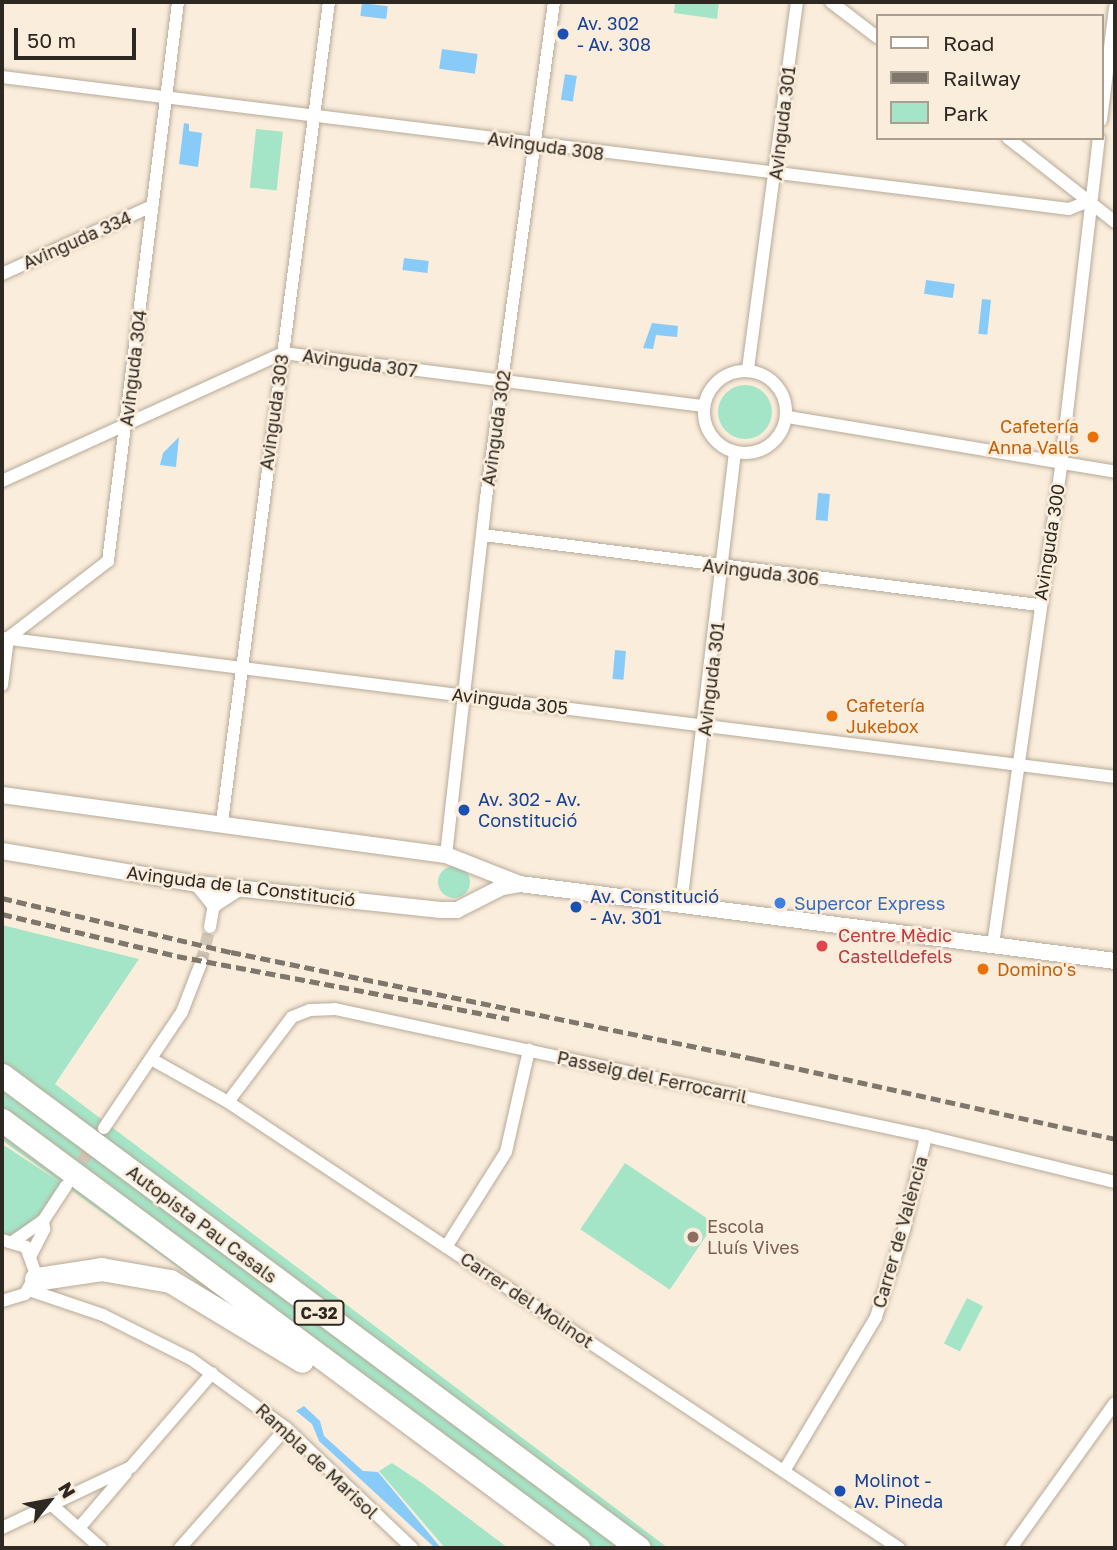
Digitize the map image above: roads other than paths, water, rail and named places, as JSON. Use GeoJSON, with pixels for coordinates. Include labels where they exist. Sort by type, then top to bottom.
{"type":"FeatureCollection","features":[{"type":"Feature","properties":{"kind":"highway","name":"Autopista Pau Casals"},"geometry":{"type":"LineString","coordinates":[[2,1075],[639,1548]]}},
{"type":"Feature","properties":{"kind":"highway","name":"Autopista Pau Casals"},"geometry":{"type":"LineString","coordinates":[[2,1120],[578,1548]]}},
{"type":"Feature","properties":{"kind":"highway"},"geometry":{"type":"LineString","coordinates":[[32,1285],[101,1269],[146,1275],[187,1290],[297,1357],[534,1517]]}},
{"type":"Feature","properties":{"kind":"street","name":"Avinguda 304"},"geometry":{"type":"LineString","coordinates":[[5,638],[108,561],[178,2]]}},
{"type":"Feature","properties":{"kind":"street","name":"Avinguda 303"},"geometry":{"type":"LineString","coordinates":[[222,822],[329,2]]}},
{"type":"Feature","properties":{"kind":"street","name":"Avinguda 302"},"geometry":{"type":"LineString","coordinates":[[446,855],[467,696],[483,535],[554,2]]}},
{"type":"Feature","properties":{"kind":"street","name":"Avinguda 301"},"geometry":{"type":"LineString","coordinates":[[748,369],[797,2]]}},
{"type":"Feature","properties":{"kind":"street"},"geometry":{"type":"LineString","coordinates":[[831,2],[876,36]]}},
{"type":"Feature","properties":{"kind":"street"},"geometry":{"type":"LineString","coordinates":[[1103,104],[1115,8]]}},
{"type":"Feature","properties":{"kind":"street","name":"Avinguda 308"},"geometry":{"type":"LineString","coordinates":[[2,77],[775,175],[1069,209],[1089,201]]}},
{"type":"Feature","properties":{"kind":"street"},"geometry":{"type":"LineString","coordinates":[[1011,140],[1115,222]]}},
{"type":"Feature","properties":{"kind":"street","name":"Avinguda 300"},"geometry":{"type":"LineString","coordinates":[[993,944],[1060,465],[1089,201],[1099,140]]}},
{"type":"Feature","properties":{"kind":"street","name":"Avinguda 334"},"geometry":{"type":"LineString","coordinates":[[2,274],[152,206]]}},
{"type":"Feature","properties":{"kind":"street","name":"Avinguda 307"},"geometry":{"type":"LineString","coordinates":[[2,481],[282,353],[702,406]]}},
{"type":"Feature","properties":{"kind":"street"},"geometry":{"type":"LineString","coordinates":[[748,369],[770,381],[784,397],[788,417],[780,437],[761,450],[735,453],[711,438],[702,406],[713,384],[748,369]]}},
{"type":"Feature","properties":{"kind":"street"},"geometry":{"type":"LineString","coordinates":[[788,417],[1060,465],[1115,472]]}},
{"type":"Feature","properties":{"kind":"street","name":"Avinguda 301"},"geometry":{"type":"LineString","coordinates":[[681,905],[725,568],[735,453]]}},
{"type":"Feature","properties":{"kind":"street","name":"Avinguda 306"},"geometry":{"type":"LineString","coordinates":[[483,535],[725,568],[1039,605]]}},
{"type":"Feature","properties":{"kind":"street"},"geometry":{"type":"LineString","coordinates":[[2,685],[5,638]]}},
{"type":"Feature","properties":{"kind":"street","name":"Avinguda 305"},"geometry":{"type":"LineString","coordinates":[[5,638],[1115,777]]}},
{"type":"Feature","properties":{"kind":"street","name":"Avinguda de la Constitució"},"geometry":{"type":"LineString","coordinates":[[2,794],[222,822],[446,855],[472,868],[505,875],[520,884],[1115,961]]}},
{"type":"Feature","properties":{"kind":"street","name":"Avinguda de la Constitució"},"geometry":{"type":"LineString","coordinates":[[2,851],[198,884],[441,910],[457,910],[520,884]]}},
{"type":"Feature","properties":{"kind":"street"},"geometry":{"type":"LineString","coordinates":[[472,868],[481,885],[479,900]]}},
{"type":"Feature","properties":{"kind":"street"},"geometry":{"type":"LineString","coordinates":[[198,884],[214,904]]}},
{"type":"Feature","properties":{"kind":"street"},"geometry":{"type":"LineString","coordinates":[[209,927],[214,904],[237,889]]}},
{"type":"Feature","properties":{"kind":"street"},"geometry":{"type":"LineString","coordinates":[[104,1128],[182,1012],[201,963]]}},
{"type":"Feature","properties":{"kind":"street","name":"Passeig del Ferrocarril"},"geometry":{"type":"LineString","coordinates":[[228,1102],[279,1029],[310,1010],[335,1009],[926,1136],[1115,1182]]}},
{"type":"Feature","properties":{"kind":"street"},"geometry":{"type":"LineString","coordinates":[[446,1247],[506,1152],[529,1050]]}},
{"type":"Feature","properties":{"kind":"street","name":"Carrer del Molinot"},"geometry":{"type":"LineString","coordinates":[[151,1059],[228,1102],[899,1548]]}},
{"type":"Feature","properties":{"kind":"street","name":"Carrer de València"},"geometry":{"type":"LineString","coordinates":[[784,1471],[876,1317],[904,1230],[926,1136]]}},
{"type":"Feature","properties":{"kind":"street"},"geometry":{"type":"LineString","coordinates":[[31,1255],[8,1240],[43,1221],[66,1186]]}},
{"type":"Feature","properties":{"kind":"street"},"geometry":{"type":"LineString","coordinates":[[2,1301],[17,1299],[32,1285],[31,1255],[44,1229],[43,1221]]}},
{"type":"Feature","properties":{"kind":"street","name":"Rambla de Marisol"},"geometry":{"type":"LineString","coordinates":[[32,1285],[103,1315],[212,1373],[286,1428],[412,1548]]}},
{"type":"Feature","properties":{"kind":"street"},"geometry":{"type":"LineString","coordinates":[[79,1528],[212,1373]]}},
{"type":"Feature","properties":{"kind":"street"},"geometry":{"type":"LineString","coordinates":[[1011,1548],[1115,1403]]}},
{"type":"Feature","properties":{"kind":"street"},"geometry":{"type":"LineString","coordinates":[[180,1548],[286,1428]]}},
{"type":"Feature","properties":{"kind":"street"},"geometry":{"type":"LineString","coordinates":[[2,1528],[131,1467]]}},
{"type":"Feature","properties":{"kind":"street"},"geometry":{"type":"LineString","coordinates":[[53,1506],[101,1548]]}},
{"type":"Feature","properties":{"kind":"water"},"geometry":{"type":"Polygon","coordinates":[[[362,3],[388,6],[386,19],[360,16],[362,3]]]}},
{"type":"Feature","properties":{"kind":"water"},"geometry":{"type":"Polygon","coordinates":[[[442,49],[478,54],[475,74],[439,69],[442,49]]]}},
{"type":"Feature","properties":{"kind":"water"},"geometry":{"type":"Polygon","coordinates":[[[565,74],[577,76],[573,102],[561,100],[565,74]]]}},
{"type":"Feature","properties":{"kind":"water"},"geometry":{"type":"Polygon","coordinates":[[[184,123],[189,124],[189,131],[202,133],[198,167],[179,164],[184,123]]]}},
{"type":"Feature","properties":{"kind":"water"},"geometry":{"type":"Polygon","coordinates":[[[404,258],[429,261],[427,273],[403,270],[404,258]]]}},
{"type":"Feature","properties":{"kind":"water"},"geometry":{"type":"Polygon","coordinates":[[[926,280],[955,284],[953,298],[924,294],[926,280]]]}},
{"type":"Feature","properties":{"kind":"water"},"geometry":{"type":"Polygon","coordinates":[[[982,299],[991,300],[987,335],[978,334],[982,299]]]}},
{"type":"Feature","properties":{"kind":"water"},"geometry":{"type":"Polygon","coordinates":[[[652,323],[678,326],[677,337],[656,335],[653,349],[643,348],[652,323]]]}},
{"type":"Feature","properties":{"kind":"water"},"geometry":{"type":"Polygon","coordinates":[[[179,437],[176,467],[160,465],[163,453],[179,437]]]}},
{"type":"Feature","properties":{"kind":"water"},"geometry":{"type":"Polygon","coordinates":[[[818,493],[830,494],[828,521],[816,520],[818,493]]]}},
{"type":"Feature","properties":{"kind":"water"},"geometry":{"type":"Polygon","coordinates":[[[615,650],[626,651],[623,680],[612,679],[615,650]]]}},
{"type":"Feature","properties":{"kind":"water"},"geometry":{"type":"Polygon","coordinates":[[[304,1406],[320,1421],[324,1436],[363,1471],[378,1472],[441,1548],[435,1548],[319,1441],[312,1424],[296,1411],[304,1406]]]}},
{"type":"Feature","properties":{"kind":"tunnel"},"geometry":{"type":"LineString","coordinates":[[201,963],[210,927]]}},
{"type":"Feature","properties":{"kind":"tunnel"},"geometry":{"type":"LineString","coordinates":[[72,1177],[104,1128]]}},
{"type":"Feature","properties":{"kind":"railway"},"geometry":{"type":"LineString","coordinates":[[2,898],[231,952],[755,1059],[1115,1139]]}},
{"type":"Feature","properties":{"kind":"railway"},"geometry":{"type":"LineString","coordinates":[[2,914],[177,956],[509,1019]]}},
{"type":"Feature","properties":{"kind":"place","name":"Av. 302 - Av. 308"},"geometry":{"type":"Point","coordinates":[563,34]}},
{"type":"Feature","properties":{"kind":"place","name":"Cafetería Anna Valls"},"geometry":{"type":"Point","coordinates":[1093,437]}},
{"type":"Feature","properties":{"kind":"place","name":"Cafetería Jukebox"},"geometry":{"type":"Point","coordinates":[832,716]}},
{"type":"Feature","properties":{"kind":"place","name":"Av. 302 - Av. Constitució"},"geometry":{"type":"Point","coordinates":[464,810]}},
{"type":"Feature","properties":{"kind":"place","name":"Supercor Express"},"geometry":{"type":"Point","coordinates":[780,903]}},
{"type":"Feature","properties":{"kind":"place","name":"Av. Constitució - Av. 301"},"geometry":{"type":"Point","coordinates":[576,907]}},
{"type":"Feature","properties":{"kind":"place","name":"Centre Mèdic Castelldefels"},"geometry":{"type":"Point","coordinates":[822,946]}},
{"type":"Feature","properties":{"kind":"place","name":"Domino's"},"geometry":{"type":"Point","coordinates":[983,969]}},
{"type":"Feature","properties":{"kind":"place","name":"Escola Lluís Vives"},"geometry":{"type":"Point","coordinates":[693,1237]}},
{"type":"Feature","properties":{"kind":"place","name":"Molinot - Av. Pineda"},"geometry":{"type":"Point","coordinates":[840,1491]}}]}
